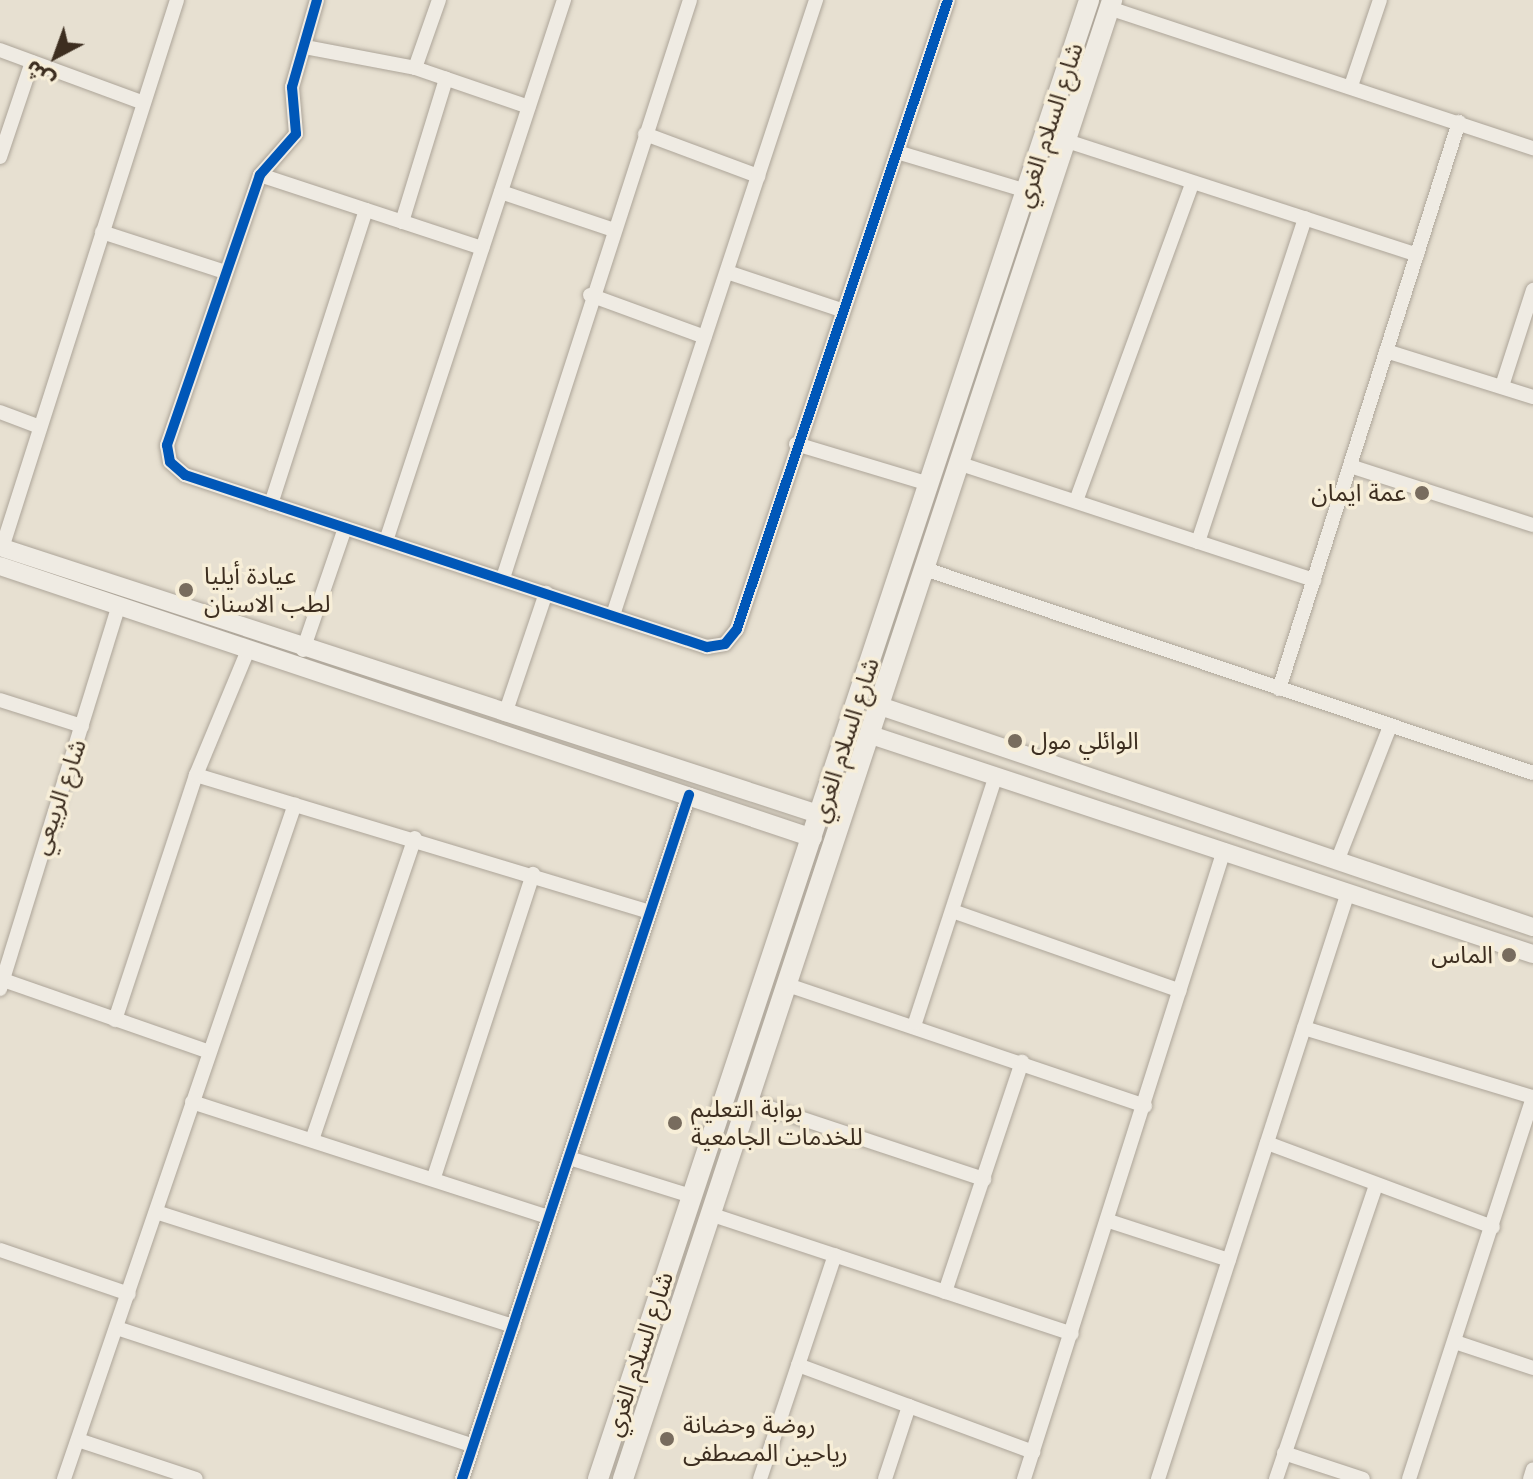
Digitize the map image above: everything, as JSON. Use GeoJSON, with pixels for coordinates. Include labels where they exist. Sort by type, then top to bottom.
{"type":"FeatureCollection","features":[{"type":"Feature","properties":{"kind":"main road","name":"شارع السلام الغري"},"geometry":{"type":"LineString","coordinates":[[623,1479],[961,464],[1027,191],[1089,0]]}},
{"type":"Feature","properties":{"kind":"main road","name":"شارع السلام الغري"},"geometry":{"type":"LineString","coordinates":[[598,1479],[929,484],[1067,141],[1110,4]]}},
{"type":"Feature","properties":{"kind":"main road"},"geometry":{"type":"LineString","coordinates":[[704,1158],[728,1167]]}},
{"type":"Feature","properties":{"kind":"street"},"geometry":{"type":"LineString","coordinates":[[177,0],[1,553],[64,577],[821,815]]}},
{"type":"Feature","properties":{"kind":"street"},"geometry":{"type":"LineString","coordinates":[[317,0],[292,87],[296,134],[260,175],[167,445],[170,462],[271,504],[707,647],[725,644],[737,629],[796,444],[948,0]]}},
{"type":"Feature","properties":{"kind":"street"},"geometry":{"type":"LineString","coordinates":[[415,68],[439,0]]}},
{"type":"Feature","properties":{"kind":"street"},"geometry":{"type":"LineString","coordinates":[[386,541],[564,0]]}},
{"type":"Feature","properties":{"kind":"street"},"geometry":{"type":"LineString","coordinates":[[503,578],[611,229],[690,0]]}},
{"type":"Feature","properties":{"kind":"street"},"geometry":{"type":"LineString","coordinates":[[613,615],[816,0]]}},
{"type":"Feature","properties":{"kind":"street"},"geometry":{"type":"LineString","coordinates":[[1351,86],[1380,0]]}},
{"type":"Feature","properties":{"kind":"street"},"geometry":{"type":"LineString","coordinates":[[1110,4],[1533,148]]}},
{"type":"Feature","properties":{"kind":"street"},"geometry":{"type":"LineString","coordinates":[[305,47],[415,68],[529,107]]}},
{"type":"Feature","properties":{"kind":"street"},"geometry":{"type":"LineString","coordinates":[[0,50],[144,103]]}},
{"type":"Feature","properties":{"kind":"street"},"geometry":{"type":"LineString","coordinates":[[0,157],[32,62]]}},
{"type":"Feature","properties":{"kind":"street"},"geometry":{"type":"LineString","coordinates":[[402,222],[436,132],[446,79]]}},
{"type":"Feature","properties":{"kind":"street"},"geometry":{"type":"LineString","coordinates":[[1279,689],[1459,122]]}},
{"type":"Feature","properties":{"kind":"street"},"geometry":{"type":"LineString","coordinates":[[645,134],[758,176]]}},
{"type":"Feature","properties":{"kind":"street"},"geometry":{"type":"LineString","coordinates":[[1067,141],[1417,255]]}},
{"type":"Feature","properties":{"kind":"street"},"geometry":{"type":"LineString","coordinates":[[897,152],[1027,191]]}},
{"type":"Feature","properties":{"kind":"street"},"geometry":{"type":"LineString","coordinates":[[260,175],[482,248]]}},
{"type":"Feature","properties":{"kind":"street"},"geometry":{"type":"LineString","coordinates":[[1076,501],[1192,184]]}},
{"type":"Feature","properties":{"kind":"street"},"geometry":{"type":"LineString","coordinates":[[501,192],[611,229]]}},
{"type":"Feature","properties":{"kind":"street"},"geometry":{"type":"LineString","coordinates":[[271,504],[366,210]]}},
{"type":"Feature","properties":{"kind":"street"},"geometry":{"type":"LineString","coordinates":[[1198,542],[1305,218]]}},
{"type":"Feature","properties":{"kind":"street"},"geometry":{"type":"LineString","coordinates":[[102,232],[225,272]]}},
{"type":"Feature","properties":{"kind":"street"},"geometry":{"type":"LineString","coordinates":[[727,272],[841,310]]}},
{"type":"Feature","properties":{"kind":"street"},"geometry":{"type":"LineString","coordinates":[[1502,386],[1533,290]]}},
{"type":"Feature","properties":{"kind":"street"},"geometry":{"type":"LineString","coordinates":[[590,295],[705,337]]}},
{"type":"Feature","properties":{"kind":"street"},"geometry":{"type":"LineString","coordinates":[[1386,351],[1533,397]]}},
{"type":"Feature","properties":{"kind":"street"},"geometry":{"type":"LineString","coordinates":[[0,412],[40,427]]}},
{"type":"Feature","properties":{"kind":"street"},"geometry":{"type":"LineString","coordinates":[[796,444],[929,484]]}},
{"type":"Feature","properties":{"kind":"street"},"geometry":{"type":"LineString","coordinates":[[961,464],[1314,580]]}},
{"type":"Feature","properties":{"kind":"street"},"geometry":{"type":"LineString","coordinates":[[1350,466],[1533,525]]}},
{"type":"Feature","properties":{"kind":"street"},"geometry":{"type":"LineString","coordinates":[[303,650],[345,528]]}},
{"type":"Feature","properties":{"kind":"street"},"geometry":{"type":"LineString","coordinates":[[925,569],[1533,773]]}},
{"type":"Feature","properties":{"kind":"street"},"geometry":{"type":"LineString","coordinates":[[64,577],[119,605],[248,650],[813,838]]}},
{"type":"Feature","properties":{"kind":"street"},"geometry":{"type":"LineString","coordinates":[[505,714],[546,593]]}},
{"type":"Feature","properties":{"kind":"street","name":"شارع الربيعي"},"geometry":{"type":"LineString","coordinates":[[2,984],[119,605]]}},
{"type":"Feature","properties":{"kind":"street"},"geometry":{"type":"LineString","coordinates":[[115,1020],[196,775],[248,650]]}},
{"type":"Feature","properties":{"kind":"street"},"geometry":{"type":"LineString","coordinates":[[0,700],[82,726]]}},
{"type":"Feature","properties":{"kind":"street"},"geometry":{"type":"LineString","coordinates":[[880,706],[1533,927]]}},
{"type":"Feature","properties":{"kind":"street"},"geometry":{"type":"LineString","coordinates":[[1338,859],[1390,726]]}},
{"type":"Feature","properties":{"kind":"street"},"geometry":{"type":"LineString","coordinates":[[871,735],[1533,954]]}},
{"type":"Feature","properties":{"kind":"street"},"geometry":{"type":"LineString","coordinates":[[196,775],[415,838],[650,912]]}},
{"type":"Feature","properties":{"kind":"street"},"geometry":{"type":"LineString","coordinates":[[915,1023],[955,912],[995,778]]}},
{"type":"Feature","properties":{"kind":"street"},"geometry":{"type":"LineString","coordinates":[[463,1479],[689,795]]}},
{"type":"Feature","properties":{"kind":"street"},"geometry":{"type":"LineString","coordinates":[[64,1479],[159,1213],[207,1051],[295,804]]}},
{"type":"Feature","properties":{"kind":"street"},"geometry":{"type":"LineString","coordinates":[[312,1140],[415,838]]}},
{"type":"Feature","properties":{"kind":"street"},"geometry":{"type":"LineString","coordinates":[[1024,1479],[1109,1221],[1224,850]]}},
{"type":"Feature","properties":{"kind":"street"},"geometry":{"type":"LineString","coordinates":[[434,1177],[533,874]]}},
{"type":"Feature","properties":{"kind":"street"},"geometry":{"type":"LineString","coordinates":[[1158,1479],[1348,892]]}},
{"type":"Feature","properties":{"kind":"street"},"geometry":{"type":"LineString","coordinates":[[955,912],[1180,991]]}},
{"type":"Feature","properties":{"kind":"street"},"geometry":{"type":"LineString","coordinates":[[1478,937],[1488,912]]}},
{"type":"Feature","properties":{"kind":"street"},"geometry":{"type":"LineString","coordinates":[[2,984],[207,1051]]}},
{"type":"Feature","properties":{"kind":"street"},"geometry":{"type":"LineString","coordinates":[[788,985],[915,1023],[1145,1106]]}},
{"type":"Feature","properties":{"kind":"street"},"geometry":{"type":"LineString","coordinates":[[1304,1028],[1533,1097],[1409,1479]]}},
{"type":"Feature","properties":{"kind":"street"},"geometry":{"type":"LineString","coordinates":[[945,1292],[1022,1062]]}},
{"type":"Feature","properties":{"kind":"street"},"geometry":{"type":"LineString","coordinates":[[749,1101],[984,1179]]}},
{"type":"Feature","properties":{"kind":"street"},"geometry":{"type":"LineString","coordinates":[[192,1102],[434,1177],[549,1217]]}},
{"type":"Feature","properties":{"kind":"street"},"geometry":{"type":"LineString","coordinates":[[1267,1143],[1493,1227]]}},
{"type":"Feature","properties":{"kind":"street"},"geometry":{"type":"LineString","coordinates":[[569,1158],[691,1196]]}},
{"type":"Feature","properties":{"kind":"street"},"geometry":{"type":"LineString","coordinates":[[1276,1479],[1376,1186]]}},
{"type":"Feature","properties":{"kind":"street"},"geometry":{"type":"LineString","coordinates":[[159,1213],[513,1326]]}},
{"type":"Feature","properties":{"kind":"street"},"geometry":{"type":"LineString","coordinates":[[710,1214],[1072,1334]]}},
{"type":"Feature","properties":{"kind":"street"},"geometry":{"type":"LineString","coordinates":[[1109,1221],[1229,1260]]}},
{"type":"Feature","properties":{"kind":"street"},"geometry":{"type":"LineString","coordinates":[[0,1250],[129,1294]]}},
{"type":"Feature","properties":{"kind":"street"},"geometry":{"type":"LineString","coordinates":[[760,1479],[835,1255]]}},
{"type":"Feature","properties":{"kind":"street"},"geometry":{"type":"LineString","coordinates":[[117,1328],[473,1446]]}},
{"type":"Feature","properties":{"kind":"street"},"geometry":{"type":"LineString","coordinates":[[1455,1342],[1533,1368]]}},
{"type":"Feature","properties":{"kind":"street"},"geometry":{"type":"LineString","coordinates":[[798,1365],[1033,1452]]}},
{"type":"Feature","properties":{"kind":"street"},"geometry":{"type":"LineString","coordinates":[[885,1479],[909,1406]]}},
{"type":"Feature","properties":{"kind":"street"},"geometry":{"type":"LineString","coordinates":[[78,1440],[196,1479]]}},
{"type":"Feature","properties":{"kind":"street"},"geometry":{"type":"LineString","coordinates":[[1284,1453],[1363,1479]]}},
{"type":"Feature","properties":{"kind":"street"},"geometry":{"type":"LineString","coordinates":[[1530,1479],[1533,1469]]}},
{"type":"Feature","properties":{"kind":"cycle path"},"geometry":{"type":"LineString","coordinates":[[317,0],[292,87],[296,134],[260,175],[167,445],[170,462],[185,475],[707,647],[725,644],[737,629],[948,0]]}},
{"type":"Feature","properties":{"kind":"cycle path"},"geometry":{"type":"LineString","coordinates":[[462,1479],[689,795]]}},
{"type":"Feature","properties":{"kind":"place","name":"عمة ايمان"},"geometry":{"type":"Point","coordinates":[1422,493]}},
{"type":"Feature","properties":{"kind":"place","name":"عيادة أيليا لطب الاسنان"},"geometry":{"type":"Point","coordinates":[186,590]}},
{"type":"Feature","properties":{"kind":"place","name":"الوائلي مول"},"geometry":{"type":"Point","coordinates":[1015,741]}},
{"type":"Feature","properties":{"kind":"place","name":"الماس"},"geometry":{"type":"Point","coordinates":[1509,955]}},
{"type":"Feature","properties":{"kind":"place","name":"بوابة التعليم للخدمات الجامعية"},"geometry":{"type":"Point","coordinates":[675,1123]}},
{"type":"Feature","properties":{"kind":"place","name":"روضة وحضانة رياحين المصطفى"},"geometry":{"type":"Point","coordinates":[667,1439]}}]}
